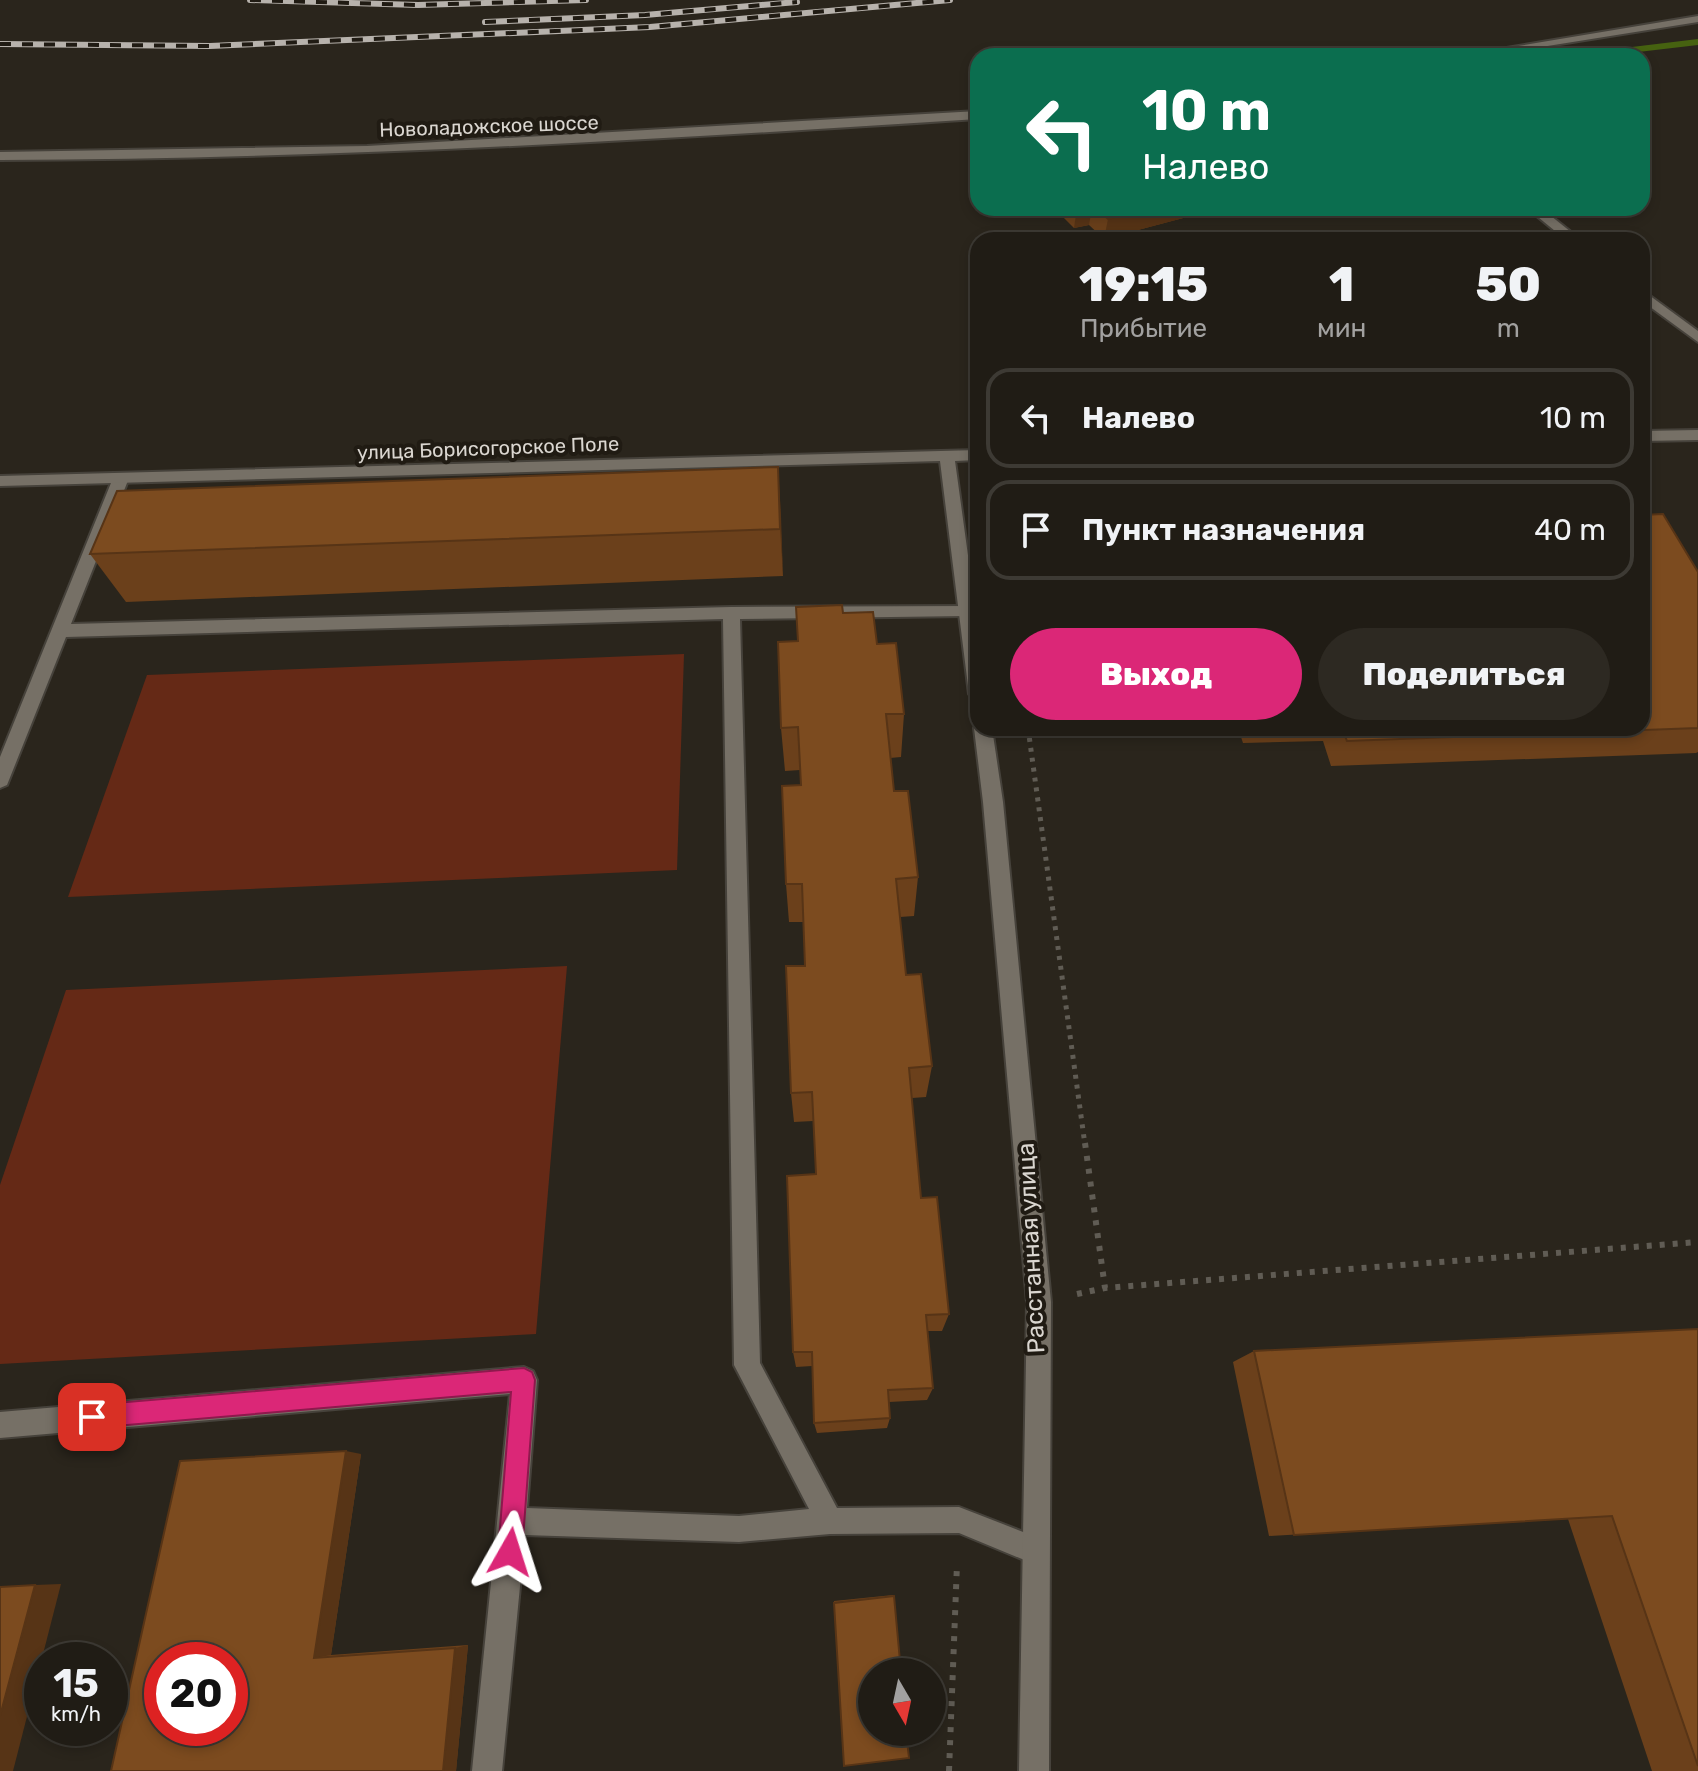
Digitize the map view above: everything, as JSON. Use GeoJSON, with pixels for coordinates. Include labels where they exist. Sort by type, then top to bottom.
{"type":"FeatureCollection","features":[{"type":"Feature","properties":{"kind":"street"},"geometry":{"type":"LineString","coordinates":[[1515,48],[1698,19]]}},
{"type":"Feature","properties":{"kind":"street","name":"Новоладожское шоссе"},"geometry":{"type":"LineString","coordinates":[[0,156],[158,157],[561,141],[970,115]]}},
{"type":"Feature","properties":{"kind":"street"},"geometry":{"type":"LineString","coordinates":[[1543,216],[1564,232]]}},
{"type":"Feature","properties":{"kind":"street"},"geometry":{"type":"LineString","coordinates":[[1650,300],[1698,338]]}},
{"type":"Feature","properties":{"kind":"street"},"geometry":{"type":"LineString","coordinates":[[1650,436],[1698,435]]}},
{"type":"Feature","properties":{"kind":"street","name":"улица Борисогорское Поле"},"geometry":{"type":"LineString","coordinates":[[0,481],[970,455]]}},
{"type":"Feature","properties":{"kind":"street"},"geometry":{"type":"LineString","coordinates":[[947,456],[970,638]]}},
{"type":"Feature","properties":{"kind":"street"},"geometry":{"type":"LineString","coordinates":[[0,780],[121,478]]}},
{"type":"Feature","properties":{"kind":"street"},"geometry":{"type":"LineString","coordinates":[[60,631],[731,613],[966,610]]}},
{"type":"Feature","properties":{"kind":"street"},"geometry":{"type":"LineString","coordinates":[[731,613],[747,1365],[830,1521]]}},
{"type":"Feature","properties":{"kind":"street","name":"Расстанная улица"},"geometry":{"type":"LineString","coordinates":[[984,736],[1008,956],[1039,1302],[1034,1771]]}},
{"type":"Feature","properties":{"kind":"street"},"geometry":{"type":"LineString","coordinates":[[0,1425],[524,1380],[487,1771]]}},
{"type":"Feature","properties":{"kind":"street"},"geometry":{"type":"LineString","coordinates":[[513,1521],[739,1529],[830,1521],[959,1520],[1034,1550]]}},
{"type":"Feature","properties":{"kind":"path"},"geometry":{"type":"LineString","coordinates":[[1029,736],[1105,1288]]}},
{"type":"Feature","properties":{"kind":"path"},"geometry":{"type":"LineString","coordinates":[[1039,1302],[1105,1288],[1698,1242]]}},
{"type":"Feature","properties":{"kind":"path"},"geometry":{"type":"LineString","coordinates":[[949,1771],[959,1520]]}},
{"type":"Feature","properties":{"kind":"shaded area"},"geometry":{"type":"Polygon","coordinates":[[[684,654],[677,870],[68,897],[147,675],[684,654]]]}},
{"type":"Feature","properties":{"kind":"shaded area"},"geometry":{"type":"Polygon","coordinates":[[[567,966],[536,1334],[0,1364],[0,1185],[66,990],[567,966]]]}},
{"type":"Feature","properties":{"kind":"building"},"geometry":{"type":"Polygon","coordinates":[[[778,467],[780,529],[90,554],[117,491],[778,467]]]}},
{"type":"Feature","properties":{"kind":"building"},"geometry":{"type":"Polygon","coordinates":[[[1663,514],[1698,572],[1698,728],[1650,730],[1650,515],[1663,514]]]}},
{"type":"Feature","properties":{"kind":"building"},"geometry":{"type":"Polygon","coordinates":[[[842,605],[843,613],[873,612],[877,644],[896,643],[904,714],[886,714],[894,791],[908,791],[918,877],[896,879],[906,975],[921,974],[932,1066],[909,1068],[921,1198],[937,1197],[949,1314],[926,1315],[933,1388],[888,1390],[890,1418],[814,1423],[812,1352],[793,1352],[787,1176],[816,1174],[812,1092],[791,1093],[786,966],[805,966],[802,884],[786,884],[782,786],[801,785],[798,727],[781,728],[778,642],[798,641],[796,607],[842,605]]]}},
{"type":"Feature","properties":{"kind":"building"},"geometry":{"type":"Polygon","coordinates":[[[1345,736],[1482,736],[1347,741],[1345,736]]]}},
{"type":"Feature","properties":{"kind":"building"},"geometry":{"type":"Polygon","coordinates":[[[1698,1329],[1698,1766],[1612,1516],[1294,1535],[1254,1351],[1698,1329]]]}},
{"type":"Feature","properties":{"kind":"building"},"geometry":{"type":"Polygon","coordinates":[[[346,1451],[314,1658],[455,1648],[443,1771],[111,1771],[117,1746],[128,1746],[128,1695],[180,1461],[346,1451]]]}},
{"type":"Feature","properties":{"kind":"building"},"geometry":{"type":"Polygon","coordinates":[[[35,1585],[0,1716],[0,1587],[35,1585]]]}},
{"type":"Feature","properties":{"kind":"building"},"geometry":{"type":"Polygon","coordinates":[[[894,1596],[900,1658],[858,1658],[858,1746],[908,1746],[909,1758],[844,1766],[834,1603],[894,1596]]]}},
{"type":"Feature","properties":{"kind":"waterway"},"geometry":{"type":"LineString","coordinates":[[1648,48],[1698,42]]}},
{"type":"Feature","properties":{"kind":"railway"},"geometry":{"type":"LineString","coordinates":[[250,0],[418,5],[586,0]]}},
{"type":"Feature","properties":{"kind":"railway"},"geometry":{"type":"LineString","coordinates":[[0,44],[210,46],[650,27],[950,0]]}},
{"type":"Feature","properties":{"kind":"railway"},"geometry":{"type":"LineString","coordinates":[[485,22],[645,15],[797,2]]}},
{"type":"Feature","properties":{"kind":"route"},"geometry":{"type":"LineString","coordinates":[[92,1417],[524,1380],[510,1552]]}}]}
